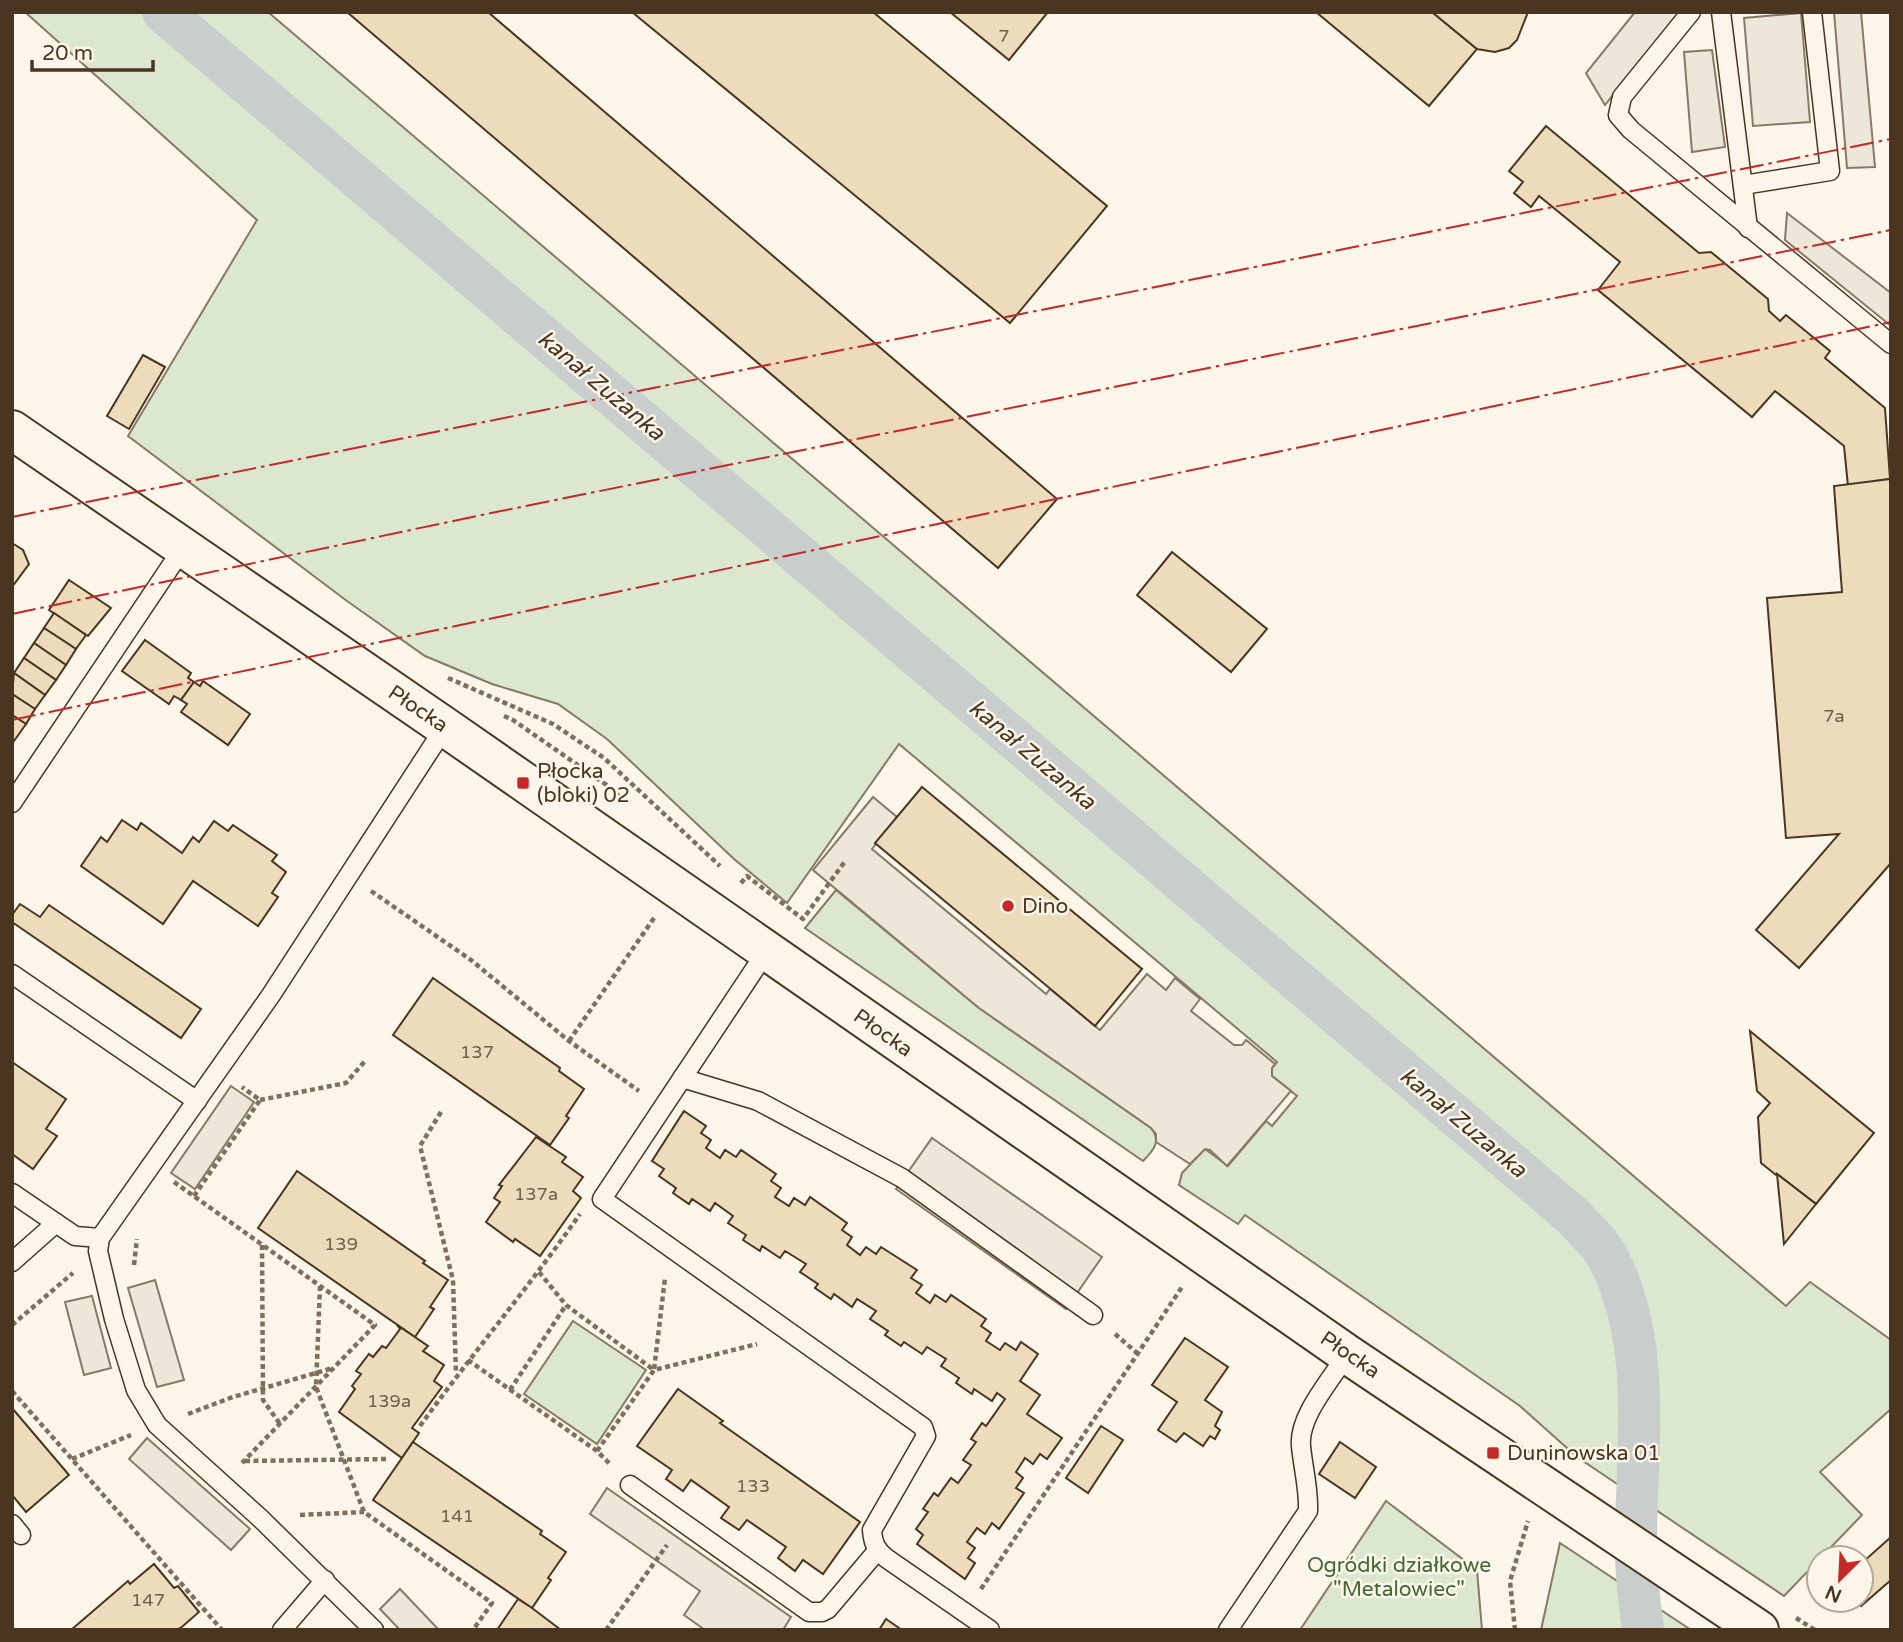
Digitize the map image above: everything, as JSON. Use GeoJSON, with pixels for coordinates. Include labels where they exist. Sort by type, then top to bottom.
{"type":"FeatureCollection","features":[{"type":"Feature","properties":{"kind":"street","name":"Płocka"},"geometry":{"type":"LineString","coordinates":[[12,430],[445,727],[1347,1354],[1759,1630]]}},
{"type":"Feature","properties":{"kind":"lane"},"geometry":{"type":"LineString","coordinates":[[1691,12],[1622,97],[1618,114],[1631,131],[1891,344]]}},
{"type":"Feature","properties":{"kind":"lane"},"geometry":{"type":"LineString","coordinates":[[1743,185],[1830,171],[1812,12]]}},
{"type":"Feature","properties":{"kind":"lane"},"geometry":{"type":"LineString","coordinates":[[1723,14],[1748,228]]}},
{"type":"Feature","properties":{"kind":"lane"},"geometry":{"type":"LineString","coordinates":[[12,803],[183,548]]}},
{"type":"Feature","properties":{"kind":"lane"},"geometry":{"type":"LineString","coordinates":[[374,1630],[260,1518],[157,1425],[136,1390],[114,1319],[99,1245],[271,995],[445,727]]}},
{"type":"Feature","properties":{"kind":"lane"},"geometry":{"type":"LineString","coordinates":[[766,952],[602,1199],[923,1427],[926,1436],[872,1530],[873,1541],[877,1551],[990,1630]]}},
{"type":"Feature","properties":{"kind":"lane"},"geometry":{"type":"LineString","coordinates":[[12,974],[197,1101]]}},
{"type":"Feature","properties":{"kind":"lane"},"geometry":{"type":"LineString","coordinates":[[682,1078],[758,1101],[902,1178],[1093,1315]]}},
{"type":"Feature","properties":{"kind":"lane"},"geometry":{"type":"LineString","coordinates":[[12,1193],[75,1236],[99,1245]]}},
{"type":"Feature","properties":{"kind":"lane"},"geometry":{"type":"LineString","coordinates":[[12,1262],[57,1223]]}},
{"type":"Feature","properties":{"kind":"lane"},"geometry":{"type":"LineString","coordinates":[[1228,1630],[1308,1511],[1309,1493],[1301,1443],[1305,1419],[1347,1354]]}},
{"type":"Feature","properties":{"kind":"lane"},"geometry":{"type":"LineString","coordinates":[[630,1485],[809,1612],[828,1609],[877,1551]]}},
{"type":"Feature","properties":{"kind":"lane"},"geometry":{"type":"LineString","coordinates":[[282,1630],[325,1580]]}},
{"type":"Feature","properties":{"kind":"path"},"geometry":{"type":"LineString","coordinates":[[740,885],[747,876],[803,919],[846,860]]}},
{"type":"Feature","properties":{"kind":"path"},"geometry":{"type":"LineString","coordinates":[[348,876],[471,960],[569,1041],[662,1108]]}},
{"type":"Feature","properties":{"kind":"path"},"geometry":{"type":"LineString","coordinates":[[569,1041],[659,911]]}},
{"type":"Feature","properties":{"kind":"path"},"geometry":{"type":"LineString","coordinates":[[260,1100],[346,1083],[365,1061]]}},
{"type":"Feature","properties":{"kind":"path"},"geometry":{"type":"LineString","coordinates":[[441,1112],[420,1146],[453,1280],[456,1376]]}},
{"type":"Feature","properties":{"kind":"path"},"geometry":{"type":"LineString","coordinates":[[167,1189],[173,1182],[375,1325],[221,1483]]}},
{"type":"Feature","properties":{"kind":"path"},"geometry":{"type":"LineString","coordinates":[[420,1426],[468,1360],[540,1272],[588,1202],[602,1199]]}},
{"type":"Feature","properties":{"kind":"path"},"geometry":{"type":"LineString","coordinates":[[134,1276],[134,1257],[139,1233]]}},
{"type":"Feature","properties":{"kind":"path"},"geometry":{"type":"LineString","coordinates":[[12,1325],[99,1245]]}},
{"type":"Feature","properties":{"kind":"path"},"geometry":{"type":"LineString","coordinates":[[262,1245],[263,1400],[280,1424]]}},
{"type":"Feature","properties":{"kind":"path"},"geometry":{"type":"LineString","coordinates":[[597,1451],[654,1370],[669,1246]]}},
{"type":"Feature","properties":{"kind":"path"},"geometry":{"type":"LineString","coordinates":[[540,1272],[566,1305],[654,1370]]}},
{"type":"Feature","properties":{"kind":"path"},"geometry":{"type":"LineString","coordinates":[[965,1613],[1188,1278]]}},
{"type":"Feature","properties":{"kind":"path"},"geometry":{"type":"LineString","coordinates":[[320,1286],[316,1387],[364,1512],[492,1603],[473,1630]]}},
{"type":"Feature","properties":{"kind":"path"},"geometry":{"type":"LineString","coordinates":[[510,1390],[566,1305]]}},
{"type":"Feature","properties":{"kind":"path"},"geometry":{"type":"LineString","coordinates":[[654,1370],[795,1335]]}},
{"type":"Feature","properties":{"kind":"path"},"geometry":{"type":"LineString","coordinates":[[468,1360],[597,1451],[630,1485]]}},
{"type":"Feature","properties":{"kind":"path"},"geometry":{"type":"LineString","coordinates":[[72,1459],[157,1425],[263,1388],[334,1368]]}},
{"type":"Feature","properties":{"kind":"path"},"geometry":{"type":"LineString","coordinates":[[12,1391],[222,1630]]}},
{"type":"Feature","properties":{"kind":"path"},"geometry":{"type":"LineString","coordinates":[[244,1461],[387,1459]]}},
{"type":"Feature","properties":{"kind":"path"},"geometry":{"type":"LineString","coordinates":[[1515,1630],[1510,1581],[1528,1521],[1543,1486]]}},
{"type":"Feature","properties":{"kind":"path"},"geometry":{"type":"LineString","coordinates":[[260,1518],[364,1512]]}},
{"type":"Feature","properties":{"kind":"path"},"geometry":{"type":"LineString","coordinates":[[606,1630],[683,1522]]}},
{"type":"Feature","properties":{"kind":"green space"},"geometry":{"type":"Polygon","coordinates":[[[25,12],[268,12],[1786,1306],[1810,1282],[1891,1340],[1891,1409],[1820,1472],[1862,1515],[1834,1544],[1805,1544],[1805,1574],[1784,1596],[1577,1457],[1520,1406],[1245,1215],[1238,1224],[1179,1185],[1182,1173],[1205,1149],[1228,1166],[1266,1121],[1272,1126],[1297,1096],[1272,1076],[1272,1068],[1277,1062],[899,744],[787,903],[734,859],[607,739],[558,704],[492,684],[425,656],[347,601],[128,436],[257,220],[25,12]]]}},
{"type":"Feature","properties":{"kind":"green space"},"geometry":{"type":"Polygon","coordinates":[[[836,890],[979,1008],[1151,1128],[1156,1142],[1150,1153],[1143,1161],[805,928],[836,890]]]}},
{"type":"Feature","properties":{"kind":"green space"},"geometry":{"type":"Polygon","coordinates":[[[573,1321],[646,1370],[597,1444],[524,1394],[573,1321]]]}},
{"type":"Feature","properties":{"kind":"green space","name":"Ogródki działkowe \"Metalowiec\""},"geometry":{"type":"Polygon","coordinates":[[[1386,1501],[1477,1570],[1482,1630],[1300,1630],[1386,1501]]]}},
{"type":"Feature","properties":{"kind":"green space"},"geometry":{"type":"Polygon","coordinates":[[[1560,1543],[1691,1630],[1541,1630],[1560,1543]]]}},
{"type":"Feature","properties":{"kind":"shaded area"},"geometry":{"type":"Polygon","coordinates":[[[1635,12],[1679,12],[1605,105],[1586,73],[1635,12]]]}},
{"type":"Feature","properties":{"kind":"shaded area"},"geometry":{"type":"Polygon","coordinates":[[[1834,12],[1861,12],[1875,167],[1847,168],[1834,12]]]}},
{"type":"Feature","properties":{"kind":"shaded area"},"geometry":{"type":"Polygon","coordinates":[[[1801,13],[1810,122],[1753,126],[1744,18],[1801,13]]]}},
{"type":"Feature","properties":{"kind":"shaded area"},"geometry":{"type":"Polygon","coordinates":[[[1712,50],[1725,147],[1692,152],[1684,52],[1712,50]]]}},
{"type":"Feature","properties":{"kind":"shaded area"},"geometry":{"type":"Polygon","coordinates":[[[1787,213],[1891,293],[1891,326],[1785,240],[1787,213]]]}},
{"type":"Feature","properties":{"kind":"shaded area"},"geometry":{"type":"Polygon","coordinates":[[[873,797],[897,817],[872,849],[1046,994],[1050,989],[1100,1030],[1147,974],[1166,990],[1175,978],[1200,999],[1191,1011],[1234,1045],[1242,1045],[1246,1040],[1275,1064],[1272,1076],[1291,1091],[1227,1166],[1210,1150],[1205,1149],[1190,1164],[1156,1142],[1156,1134],[1151,1128],[979,1008],[813,870],[873,797]]]}},
{"type":"Feature","properties":{"kind":"shaded area"},"geometry":{"type":"Polygon","coordinates":[[[231,1086],[254,1102],[195,1189],[171,1173],[231,1086]]]}},
{"type":"Feature","properties":{"kind":"shaded area"},"geometry":{"type":"Polygon","coordinates":[[[932,1138],[1102,1257],[1066,1309],[896,1189],[932,1138]]]}},
{"type":"Feature","properties":{"kind":"shaded area"},"geometry":{"type":"Polygon","coordinates":[[[155,1280],[184,1380],[157,1387],[128,1288],[155,1280]]]}},
{"type":"Feature","properties":{"kind":"shaded area"},"geometry":{"type":"Polygon","coordinates":[[[92,1296],[111,1368],[84,1375],[65,1302],[92,1296]]]}},
{"type":"Feature","properties":{"kind":"shaded area"},"geometry":{"type":"Polygon","coordinates":[[[147,1438],[250,1529],[231,1550],[129,1459],[147,1438]]]}},
{"type":"Feature","properties":{"kind":"shaded area"},"geometry":{"type":"Polygon","coordinates":[[[607,1488],[791,1617],[783,1630],[705,1630],[684,1615],[700,1591],[590,1514],[607,1488]]]}},
{"type":"Feature","properties":{"kind":"shaded area"},"geometry":{"type":"Polygon","coordinates":[[[400,1589],[439,1630],[400,1630],[380,1609],[400,1589]]]}},
{"type":"Feature","properties":{"kind":"building"},"geometry":{"type":"Polygon","coordinates":[[[347,12],[488,12],[1057,499],[998,568],[347,12]]]}},
{"type":"Feature","properties":{"kind":"building"},"geometry":{"type":"Polygon","coordinates":[[[632,12],[873,12],[1107,206],[1010,323],[632,12]]]}},
{"type":"Feature","properties":{"kind":"building"},"geometry":{"type":"Polygon","coordinates":[[[950,12],[1048,12],[1009,60],[950,12]]]}},
{"type":"Feature","properties":{"kind":"building"},"geometry":{"type":"Polygon","coordinates":[[[1316,12],[1432,12],[1477,49],[1429,106],[1316,12]]]}},
{"type":"Feature","properties":{"kind":"building"},"geometry":{"type":"Polygon","coordinates":[[[1432,12],[1528,12],[1517,40],[1509,48],[1495,52],[1477,49],[1432,12]]]}},
{"type":"Feature","properties":{"kind":"building"},"geometry":{"type":"Polygon","coordinates":[[[1546,126],[1699,253],[1711,252],[1768,299],[1769,311],[1780,321],[1786,315],[1830,351],[1825,358],[1885,408],[1890,479],[1848,486],[1844,446],[1775,391],[1752,417],[1598,290],[1620,262],[1539,196],[1531,207],[1514,193],[1523,182],[1509,171],[1546,126]]]}},
{"type":"Feature","properties":{"kind":"building"},"geometry":{"type":"Polygon","coordinates":[[[143,355],[165,367],[129,429],[107,416],[143,355]]]}},
{"type":"Feature","properties":{"kind":"building"},"geometry":{"type":"Polygon","coordinates":[[[1890,479],[1891,863],[1799,968],[1756,930],[1839,834],[1786,838],[1767,598],[1842,592],[1834,486],[1890,479]]]}},
{"type":"Feature","properties":{"kind":"building"},"geometry":{"type":"Polygon","coordinates":[[[12,543],[23,550],[29,564],[12,587],[12,543]]]}},
{"type":"Feature","properties":{"kind":"building"},"geometry":{"type":"Polygon","coordinates":[[[1172,552],[1267,629],[1231,672],[1137,595],[1172,552]]]}},
{"type":"Feature","properties":{"kind":"building"},"geometry":{"type":"Polygon","coordinates":[[[69,580],[111,608],[88,636],[49,610],[69,580]]]}},
{"type":"Feature","properties":{"kind":"building"},"geometry":{"type":"Polygon","coordinates":[[[54,613],[86,635],[76,649],[44,628],[54,613]]]}},
{"type":"Feature","properties":{"kind":"building"},"geometry":{"type":"Polygon","coordinates":[[[44,628],[76,649],[66,665],[34,643],[44,628]]]}},
{"type":"Feature","properties":{"kind":"building"},"geometry":{"type":"Polygon","coordinates":[[[145,640],[191,673],[188,678],[194,682],[181,700],[174,696],[169,704],[122,671],[145,640]]]}},
{"type":"Feature","properties":{"kind":"building"},"geometry":{"type":"Polygon","coordinates":[[[34,643],[66,665],[56,680],[24,658],[34,643]]]}},
{"type":"Feature","properties":{"kind":"building"},"geometry":{"type":"Polygon","coordinates":[[[24,658],[56,680],[45,695],[14,673],[24,658]]]}},
{"type":"Feature","properties":{"kind":"building"},"geometry":{"type":"Polygon","coordinates":[[[14,673],[45,695],[35,709],[12,694],[14,673]]]}},
{"type":"Feature","properties":{"kind":"building"},"geometry":{"type":"Polygon","coordinates":[[[203,681],[250,714],[228,745],[181,712],[187,704],[181,700],[194,682],[200,686],[203,681]]]}},
{"type":"Feature","properties":{"kind":"building"},"geometry":{"type":"Polygon","coordinates":[[[12,694],[35,709],[26,724],[12,715],[12,694]]]}},
{"type":"Feature","properties":{"kind":"building"},"geometry":{"type":"Polygon","coordinates":[[[12,715],[26,724],[14,741],[12,739],[12,715]]]}},
{"type":"Feature","properties":{"kind":"building","name":"Dino"},"geometry":{"type":"Polygon","coordinates":[[[922,787],[1142,969],[1095,1026],[875,843],[922,787]]]}},
{"type":"Feature","properties":{"kind":"building"},"geometry":{"type":"Polygon","coordinates":[[[122,820],[137,830],[141,823],[182,853],[193,837],[199,842],[214,821],[228,831],[233,825],[277,855],[272,861],[286,872],[272,893],[278,897],[258,926],[193,881],[163,924],[81,866],[101,837],[107,842],[122,820]]]}},
{"type":"Feature","properties":{"kind":"building"},"geometry":{"type":"Polygon","coordinates":[[[20,904],[40,917],[49,905],[201,1009],[181,1038],[12,922],[12,915],[20,904]]]}},
{"type":"Feature","properties":{"kind":"building"},"geometry":{"type":"Polygon","coordinates":[[[433,978],[560,1068],[559,1071],[584,1089],[566,1116],[569,1118],[550,1145],[393,1035],[433,978]]]}},
{"type":"Feature","properties":{"kind":"building"},"geometry":{"type":"Polygon","coordinates":[[[1750,1031],[1874,1133],[1816,1204],[1761,1163],[1758,1117],[1770,1103],[1757,1091],[1750,1031]]]}},
{"type":"Feature","properties":{"kind":"building"},"geometry":{"type":"Polygon","coordinates":[[[12,1062],[66,1099],[46,1129],[57,1136],[33,1169],[12,1154],[12,1062]]]}},
{"type":"Feature","properties":{"kind":"building"},"geometry":{"type":"Polygon","coordinates":[[[684,1111],[706,1126],[701,1133],[711,1140],[706,1148],[720,1158],[725,1150],[736,1157],[741,1150],[776,1174],[771,1181],[781,1188],[775,1197],[789,1206],[794,1198],[805,1205],[810,1197],[847,1223],[842,1230],[852,1237],[847,1245],[860,1255],[866,1247],[876,1254],[881,1247],[917,1270],[911,1278],[922,1285],[916,1293],[930,1303],[935,1295],[946,1302],[951,1295],[986,1319],[981,1326],[991,1333],[986,1341],[1000,1350],[1005,1343],[1016,1350],[1021,1342],[1038,1354],[1020,1381],[1040,1395],[1027,1414],[1062,1438],[1047,1459],[1040,1454],[1033,1464],[1025,1458],[1016,1472],[1023,1478],[1016,1488],[1024,1493],[999,1529],[992,1523],[985,1534],[977,1528],[967,1542],[975,1548],[968,1558],[975,1563],[965,1579],[917,1544],[923,1535],[916,1529],[928,1512],[923,1509],[934,1493],[938,1496],[951,1478],[958,1483],[971,1465],[963,1460],[976,1442],[971,1439],[982,1423],[986,1426],[1005,1399],[997,1393],[992,1401],[974,1389],[972,1394],[956,1383],[959,1378],[941,1366],[946,1359],[927,1347],[922,1354],[904,1342],[901,1346],[885,1335],[888,1331],[870,1319],[876,1311],[857,1299],[852,1307],[834,1294],[831,1299],[815,1288],[818,1284],[800,1272],[806,1264],[785,1251],[780,1258],[762,1246],[760,1251],[743,1240],[746,1235],[728,1223],[733,1216],[715,1203],[710,1211],[692,1199],[689,1204],[673,1193],[676,1188],[659,1176],[664,1169],[652,1161],[684,1111]]]}},
{"type":"Feature","properties":{"kind":"building"},"geometry":{"type":"Polygon","coordinates":[[[536,1137],[566,1157],[562,1162],[583,1177],[573,1191],[581,1198],[540,1256],[515,1239],[513,1242],[486,1222],[500,1202],[494,1198],[502,1186],[499,1185],[536,1137]]]}},
{"type":"Feature","properties":{"kind":"building"},"geometry":{"type":"Polygon","coordinates":[[[297,1171],[448,1280],[430,1307],[434,1309],[415,1337],[258,1228],[297,1171]]]}},
{"type":"Feature","properties":{"kind":"building"},"geometry":{"type":"Polygon","coordinates":[[[1777,1174],[1816,1204],[1784,1244],[1777,1174]]]}},
{"type":"Feature","properties":{"kind":"building"},"geometry":{"type":"Polygon","coordinates":[[[397,1325],[428,1346],[423,1351],[444,1365],[434,1381],[442,1387],[412,1428],[419,1433],[402,1458],[339,1412],[355,1389],[352,1386],[361,1374],[356,1371],[369,1354],[373,1357],[382,1346],[386,1348],[400,1329],[397,1325]]]}},
{"type":"Feature","properties":{"kind":"building"},"geometry":{"type":"Polygon","coordinates":[[[1185,1338],[1228,1367],[1205,1400],[1222,1412],[1215,1426],[1220,1430],[1215,1439],[1210,1436],[1203,1446],[1184,1433],[1176,1442],[1158,1430],[1177,1402],[1152,1385],[1185,1338]]]}},
{"type":"Feature","properties":{"kind":"building"},"geometry":{"type":"Polygon","coordinates":[[[678,1389],[723,1421],[720,1423],[860,1522],[823,1574],[803,1560],[795,1571],[778,1558],[786,1547],[747,1520],[739,1530],[721,1518],[729,1507],[691,1480],[683,1491],[666,1479],[672,1470],[637,1446],[678,1389]]]}},
{"type":"Feature","properties":{"kind":"building"},"geometry":{"type":"Polygon","coordinates":[[[12,1408],[69,1475],[26,1512],[12,1495],[12,1408]]]}},
{"type":"Feature","properties":{"kind":"building"},"geometry":{"type":"Polygon","coordinates":[[[1101,1426],[1123,1440],[1088,1493],[1066,1478],[1101,1426]]]}},
{"type":"Feature","properties":{"kind":"building"},"geometry":{"type":"Polygon","coordinates":[[[413,1442],[542,1531],[540,1534],[566,1552],[532,1608],[373,1500],[413,1442]]]}},
{"type":"Feature","properties":{"kind":"building"},"geometry":{"type":"Polygon","coordinates":[[[1340,1442],[1376,1467],[1355,1498],[1319,1474],[1340,1442]]]}},
{"type":"Feature","properties":{"kind":"building"},"geometry":{"type":"Polygon","coordinates":[[[1891,1537],[1891,1580],[1875,1594],[1875,1551],[1891,1537]]]}},
{"type":"Feature","properties":{"kind":"building"},"geometry":{"type":"Polygon","coordinates":[[[154,1564],[174,1588],[178,1586],[199,1612],[183,1626],[177,1630],[71,1630],[128,1581],[130,1584],[154,1564]]]}},
{"type":"Feature","properties":{"kind":"building"},"geometry":{"type":"Polygon","coordinates":[[[518,1599],[532,1608],[561,1630],[497,1630],[518,1599]]]}},
{"type":"Feature","properties":{"kind":"building"},"geometry":{"type":"Polygon","coordinates":[[[886,1619],[902,1630],[879,1630],[886,1619]]]}},
{"type":"Feature","properties":{"kind":"waterway","name":"kanał Zuzanka"},"geometry":{"type":"LineString","coordinates":[[163,12],[1574,1217],[1605,1252],[1622,1290],[1631,1324],[1639,1394],[1636,1559],[1643,1630]]}},
{"type":"Feature","properties":{"kind":"power"},"geometry":{"type":"LineString","coordinates":[[12,517],[1891,139]]}},
{"type":"Feature","properties":{"kind":"power"},"geometry":{"type":"LineString","coordinates":[[12,614],[491,513],[1891,230]]}},
{"type":"Feature","properties":{"kind":"power"},"geometry":{"type":"LineString","coordinates":[[12,720],[1891,322]]}},
{"type":"Feature","properties":{"kind":"place","name":"Płocka (bloki) 02"},"geometry":{"type":"Point","coordinates":[523,783]}},
{"type":"Feature","properties":{"kind":"place","name":"Dino"},"geometry":{"type":"Point","coordinates":[1008,906]}},
{"type":"Feature","properties":{"kind":"place","name":"Duninowska 01"},"geometry":{"type":"Point","coordinates":[1493,1453]}}]}
